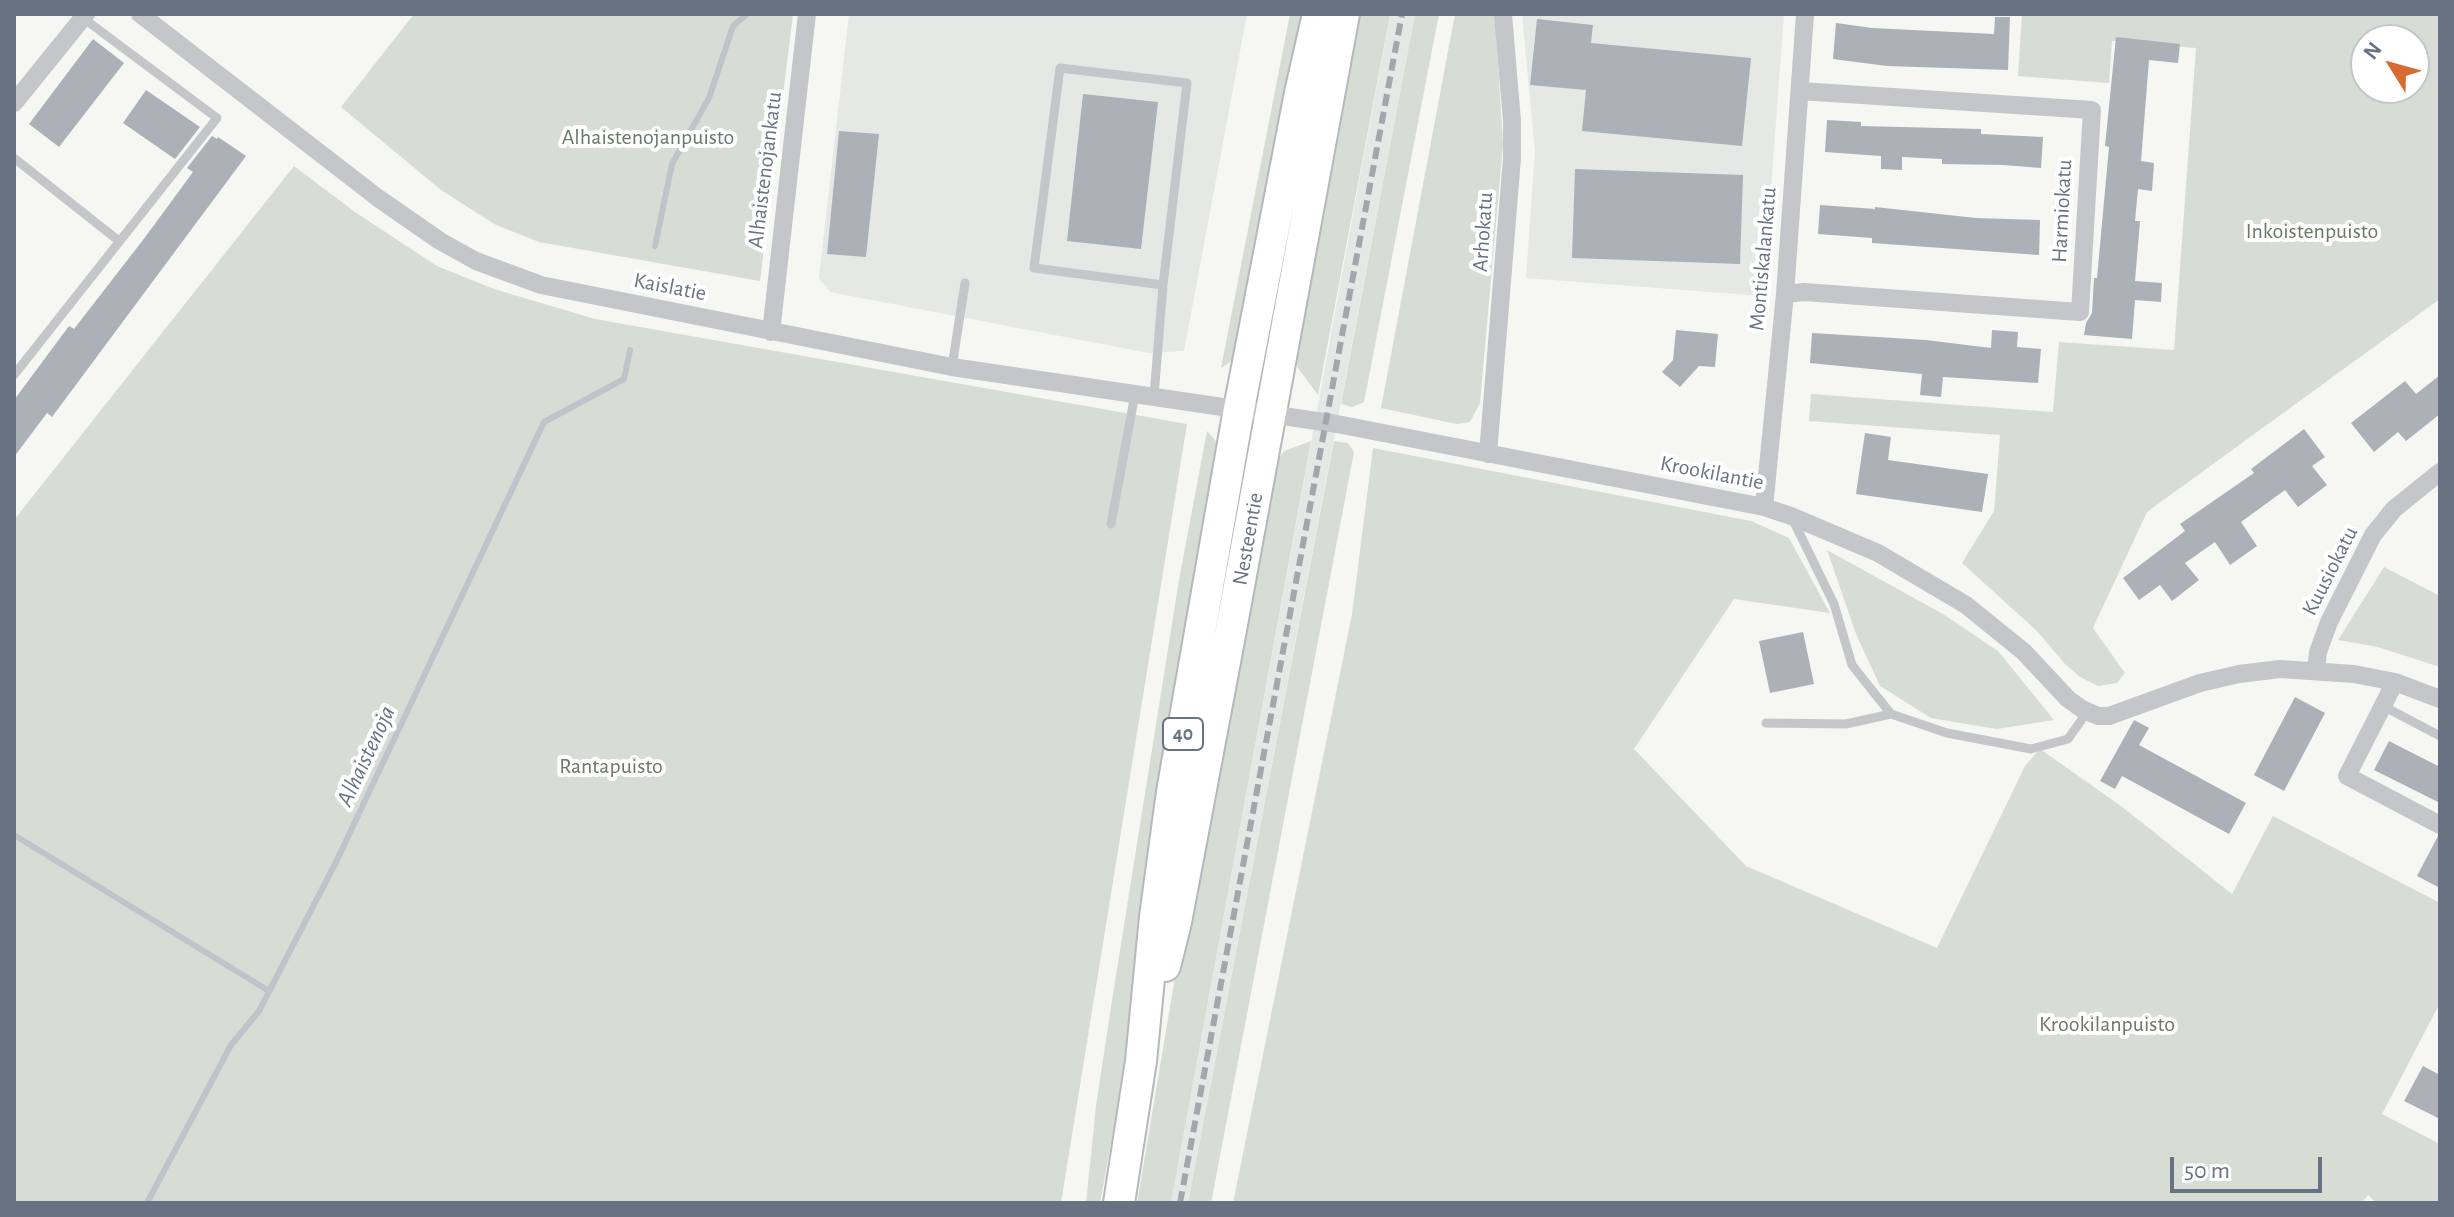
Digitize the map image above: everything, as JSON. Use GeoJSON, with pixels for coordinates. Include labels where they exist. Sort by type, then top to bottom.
{"type":"FeatureCollection","features":[{"type":"Feature","properties":{"kind":"main road","name":"Nesteentie"},"geometry":{"type":"LineString","coordinates":[[1119,1203],[1141,1061],[1155,917],[1172,792],[1239,409],[1318,14]]}},
{"type":"Feature","properties":{"kind":"main road","name":"Nesteentie"},"geometry":{"type":"LineString","coordinates":[[1141,1061],[1176,922],[1344,14]]}},
{"type":"Feature","properties":{"kind":"street","name":"Kaislatie"},"geometry":{"type":"LineString","coordinates":[[140,14],[378,198],[440,241],[476,261],[541,285],[952,367],[1270,414]]}},
{"type":"Feature","properties":{"kind":"street","name":"Alhaistenojankatu"},"geometry":{"type":"LineString","coordinates":[[771,332],[807,14]]}},
{"type":"Feature","properties":{"kind":"street","name":"Arhokatu"},"geometry":{"type":"LineString","coordinates":[[1488,454],[1512,158],[1503,14]]}},
{"type":"Feature","properties":{"kind":"street","name":"Montiskalankatu"},"geometry":{"type":"LineString","coordinates":[[1764,507],[1785,294],[1805,14]]}},
{"type":"Feature","properties":{"kind":"street"},"geometry":{"type":"LineString","coordinates":[[14,103],[84,16]]}},
{"type":"Feature","properties":{"kind":"street","name":"Harmiokatu"},"geometry":{"type":"LineString","coordinates":[[1785,294],[1804,292],[2080,312],[2092,110],[1800,91]]}},
{"type":"Feature","properties":{"kind":"street","name":"Krookilantie"},"geometry":{"type":"LineString","coordinates":[[1270,414],[1764,507],[1791,516],[1878,553],[1966,605],[2016,645],[2068,699],[2087,712]]}},
{"type":"Feature","properties":{"kind":"street","name":"Kuusiokatu"},"geometry":{"type":"LineString","coordinates":[[2316,670],[2318,652],[2329,622],[2373,535],[2394,509],[2440,472]]}},
{"type":"Feature","properties":{"kind":"street"},"geometry":{"type":"LineString","coordinates":[[2087,712],[2109,716],[2200,683],[2280,669],[2354,674],[2395,682],[2440,699]]}},
{"type":"Feature","properties":{"kind":"street"},"geometry":{"type":"LineString","coordinates":[[2395,682],[2347,776],[2440,825]]}},
{"type":"Feature","properties":{"kind":"lane"},"geometry":{"type":"LineString","coordinates":[[14,375],[217,118],[84,16]]}},
{"type":"Feature","properties":{"kind":"lane"},"geometry":{"type":"LineString","coordinates":[[1154,396],[1163,285],[1187,83],[1060,68],[1034,268],[1163,285]]}},
{"type":"Feature","properties":{"kind":"lane"},"geometry":{"type":"LineString","coordinates":[[14,158],[119,241]]}},
{"type":"Feature","properties":{"kind":"lane"},"geometry":{"type":"LineString","coordinates":[[952,367],[965,283]]}},
{"type":"Feature","properties":{"kind":"lane"},"geometry":{"type":"LineString","coordinates":[[1111,524],[1135,394]]}},
{"type":"Feature","properties":{"kind":"lane"},"geometry":{"type":"LineString","coordinates":[[1791,516],[1834,604],[1852,665],[1891,714]]}},
{"type":"Feature","properties":{"kind":"lane"},"geometry":{"type":"LineString","coordinates":[[2383,706],[2440,736]]}},
{"type":"Feature","properties":{"kind":"lane"},"geometry":{"type":"LineString","coordinates":[[1766,723],[1846,724],[1891,714],[1947,733],[2031,749],[2068,739],[2087,712]]}},
{"type":"Feature","properties":{"kind":"shaded area"},"geometry":{"type":"Polygon","coordinates":[[[849,14],[1247,14],[1184,351],[1149,353],[830,292],[819,278],[849,14]]]}},
{"type":"Feature","properties":{"kind":"shaded area"},"geometry":{"type":"Polygon","coordinates":[[[1390,14],[1415,14],[1188,1203],[1171,1203],[1390,14]]]}},
{"type":"Feature","properties":{"kind":"shaded area"},"geometry":{"type":"Polygon","coordinates":[[[1522,14],[1784,14],[1763,296],[1526,278],[1535,152],[1522,14]]]}},
{"type":"Feature","properties":{"kind":"green space","name":"Alhaistenojanpuisto"},"geometry":{"type":"Polygon","coordinates":[[[414,14],[793,14],[760,281],[539,242],[496,225],[441,190],[341,107],[414,14]]]}},
{"type":"Feature","properties":{"kind":"green space"},"geometry":{"type":"Polygon","coordinates":[[[1290,14],[1312,14],[1236,358],[1221,368],[1290,14]]]}},
{"type":"Feature","properties":{"kind":"green space"},"geometry":{"type":"Polygon","coordinates":[[[1356,14],[1390,14],[1318,395],[1298,368],[1296,352],[1356,14]]]}},
{"type":"Feature","properties":{"kind":"green space"},"geometry":{"type":"Polygon","coordinates":[[[1415,14],[1439,14],[1364,402],[1352,407],[1341,404],[1415,14]]]}},
{"type":"Feature","properties":{"kind":"green space"},"geometry":{"type":"Polygon","coordinates":[[[1455,14],[1495,14],[1503,144],[1480,403],[1470,422],[1457,424],[1381,408],[1455,14]]]}},
{"type":"Feature","properties":{"kind":"green space","name":"Inkoistenpuisto"},"geometry":{"type":"Polygon","coordinates":[[[2022,14],[2440,14],[2440,299],[2147,512],[2093,628],[2125,673],[2117,683],[2098,686],[2080,677],[2065,664],[2037,631],[1962,563],[1994,511],[2000,435],[1809,421],[1811,394],[2053,412],[2059,342],[2174,350],[2196,48],[2112,41],[2109,83],[2018,76],[2022,14]]]}},
{"type":"Feature","properties":{"kind":"green space","name":"Rantapuisto"},"geometry":{"type":"Polygon","coordinates":[[[294,166],[355,212],[437,266],[494,289],[595,319],[1187,424],[1061,1203],[14,1203],[14,520],[294,166]]]}},
{"type":"Feature","properties":{"kind":"green space"},"geometry":{"type":"Polygon","coordinates":[[[1207,431],[1215,440],[1221,456],[1135,1013],[1100,1203],[1086,1203],[1111,1007],[1179,580],[1207,431]]]}},
{"type":"Feature","properties":{"kind":"green space"},"geometry":{"type":"Polygon","coordinates":[[[1311,441],[1171,1203],[1137,1203],[1185,918],[1276,463],[1284,451],[1311,441]]]}},
{"type":"Feature","properties":{"kind":"green space"},"geometry":{"type":"Polygon","coordinates":[[[1334,441],[1348,443],[1354,452],[1211,1203],[1188,1203],[1334,441]]]}},
{"type":"Feature","properties":{"kind":"green space","name":"Krookilanpuisto"},"geometry":{"type":"Polygon","coordinates":[[[1373,448],[1751,521],[1789,538],[1830,613],[1734,599],[1634,749],[1746,866],[1937,948],[2025,766],[2040,749],[2121,806],[2232,894],[2273,816],[2440,903],[2440,1003],[2382,1114],[2440,1144],[2440,1203],[2377,1203],[2368,1195],[2362,1203],[1233,1203],[1352,614],[1373,448]]]}},
{"type":"Feature","properties":{"kind":"green space"},"geometry":{"type":"Polygon","coordinates":[[[1827,550],[1943,614],[1998,651],[2054,720],[1997,729],[1931,718],[1880,686],[1856,634],[1827,550]]]}},
{"type":"Feature","properties":{"kind":"green space"},"geometry":{"type":"Polygon","coordinates":[[[2384,567],[2440,596],[2440,667],[2378,647],[2338,640],[2384,567]]]}},
{"type":"Feature","properties":{"kind":"building"},"geometry":{"type":"Polygon","coordinates":[[[1995,17],[2010,17],[2008,70],[1887,66],[1833,59],[1836,23],[1872,28],[1994,34],[1995,17]]]}},
{"type":"Feature","properties":{"kind":"building"},"geometry":{"type":"Polygon","coordinates":[[[1537,19],[1593,25],[1591,43],[1751,58],[1742,146],[1582,131],[1586,90],[1530,85],[1537,19]]]}},
{"type":"Feature","properties":{"kind":"building"},"geometry":{"type":"Polygon","coordinates":[[[2116,37],[2180,44],[2178,63],[2149,60],[2141,161],[2154,163],[2152,191],[2138,189],[2135,221],[2140,221],[2135,281],[2162,283],[2161,302],[2135,300],[2132,339],[2084,335],[2092,313],[2094,278],[2097,278],[2116,37]]]}},
{"type":"Feature","properties":{"kind":"building"},"geometry":{"type":"Polygon","coordinates":[[[93,39],[124,63],[59,147],[29,124],[93,39]]]}},
{"type":"Feature","properties":{"kind":"building"},"geometry":{"type":"Polygon","coordinates":[[[146,90],[200,127],[175,159],[123,123],[146,90]]]}},
{"type":"Feature","properties":{"kind":"building"},"geometry":{"type":"Polygon","coordinates":[[[1083,94],[1158,102],[1141,249],[1067,241],[1083,94]]]}},
{"type":"Feature","properties":{"kind":"building"},"geometry":{"type":"Polygon","coordinates":[[[1827,120],[1861,122],[1861,126],[1981,129],[1981,134],[2043,137],[2041,168],[1942,164],[1942,159],[1902,157],[1902,170],[1881,169],[1881,156],[1825,152],[1827,120]]]}},
{"type":"Feature","properties":{"kind":"building"},"geometry":{"type":"Polygon","coordinates":[[[839,131],[879,134],[866,257],[827,254],[839,131]]]}},
{"type":"Feature","properties":{"kind":"building"},"geometry":{"type":"Polygon","coordinates":[[[212,136],[246,156],[52,417],[47,413],[14,457],[14,400],[69,326],[74,329],[143,240],[193,172],[187,168],[212,136]]]}},
{"type":"Feature","properties":{"kind":"building"},"geometry":{"type":"Polygon","coordinates":[[[1575,169],[1743,175],[1740,264],[1572,258],[1575,169]]]}},
{"type":"Feature","properties":{"kind":"building"},"geometry":{"type":"Polygon","coordinates":[[[1820,205],[2040,220],[2039,255],[1872,243],[1872,238],[1818,234],[1820,205]]]}},
{"type":"Feature","properties":{"kind":"building"},"geometry":{"type":"Polygon","coordinates":[[[1676,330],[1718,334],[1715,367],[1699,366],[1680,387],[1662,372],[1673,360],[1676,330]]]}},
{"type":"Feature","properties":{"kind":"building"},"geometry":{"type":"Polygon","coordinates":[[[1992,330],[2018,332],[2017,347],[2041,349],[2038,383],[1943,377],[1941,397],[1920,395],[1922,374],[1810,363],[1812,333],[1926,340],[1991,348],[1992,330]]]}},
{"type":"Feature","properties":{"kind":"building"},"geometry":{"type":"Polygon","coordinates":[[[2440,375],[2440,414],[2406,441],[2398,432],[2374,452],[2351,423],[2405,381],[2416,394],[2440,375]]]}},
{"type":"Feature","properties":{"kind":"building"},"geometry":{"type":"Polygon","coordinates":[[[2304,429],[2325,457],[2312,466],[2327,485],[2298,507],[2285,490],[2241,522],[2257,546],[2230,565],[2215,542],[2185,563],[2199,580],[2172,601],[2160,585],[2139,600],[2123,578],[2185,531],[2180,524],[2254,473],[2251,469],[2304,429]]]}},
{"type":"Feature","properties":{"kind":"building"},"geometry":{"type":"Polygon","coordinates":[[[1865,433],[1891,437],[1888,460],[1988,474],[1982,512],[1856,494],[1865,433]]]}},
{"type":"Feature","properties":{"kind":"building"},"geometry":{"type":"Polygon","coordinates":[[[1803,632],[1814,684],[1770,693],[1759,641],[1803,632]]]}},
{"type":"Feature","properties":{"kind":"building"},"geometry":{"type":"Polygon","coordinates":[[[2295,697],[2325,713],[2284,791],[2254,775],[2295,697]]]}},
{"type":"Feature","properties":{"kind":"building"},"geometry":{"type":"Polygon","coordinates":[[[2134,720],[2149,728],[2139,745],[2246,803],[2229,834],[2122,776],[2115,789],[2100,781],[2134,720]]]}},
{"type":"Feature","properties":{"kind":"building"},"geometry":{"type":"Polygon","coordinates":[[[2389,741],[2440,767],[2440,803],[2374,770],[2389,741]]]}},
{"type":"Feature","properties":{"kind":"building"},"geometry":{"type":"Polygon","coordinates":[[[2440,837],[2440,888],[2417,876],[2440,837]]]}},
{"type":"Feature","properties":{"kind":"building"},"geometry":{"type":"Polygon","coordinates":[[[2423,1066],[2440,1075],[2440,1119],[2404,1101],[2423,1066]]]}},
{"type":"Feature","properties":{"kind":"waterway"},"geometry":{"type":"LineString","coordinates":[[655,246],[672,164],[709,98],[733,26],[747,14]]}},
{"type":"Feature","properties":{"kind":"waterway","name":"Alhaistenoja"},"geometry":{"type":"LineString","coordinates":[[147,1203],[231,1045],[259,1011],[336,862],[544,422],[624,379],[630,350]]}},
{"type":"Feature","properties":{"kind":"waterway"},"geometry":{"type":"LineString","coordinates":[[14,835],[269,991]]}},
{"type":"Feature","properties":{"kind":"railway"},"geometry":{"type":"LineString","coordinates":[[1180,1203],[1402,14]]}}]}
